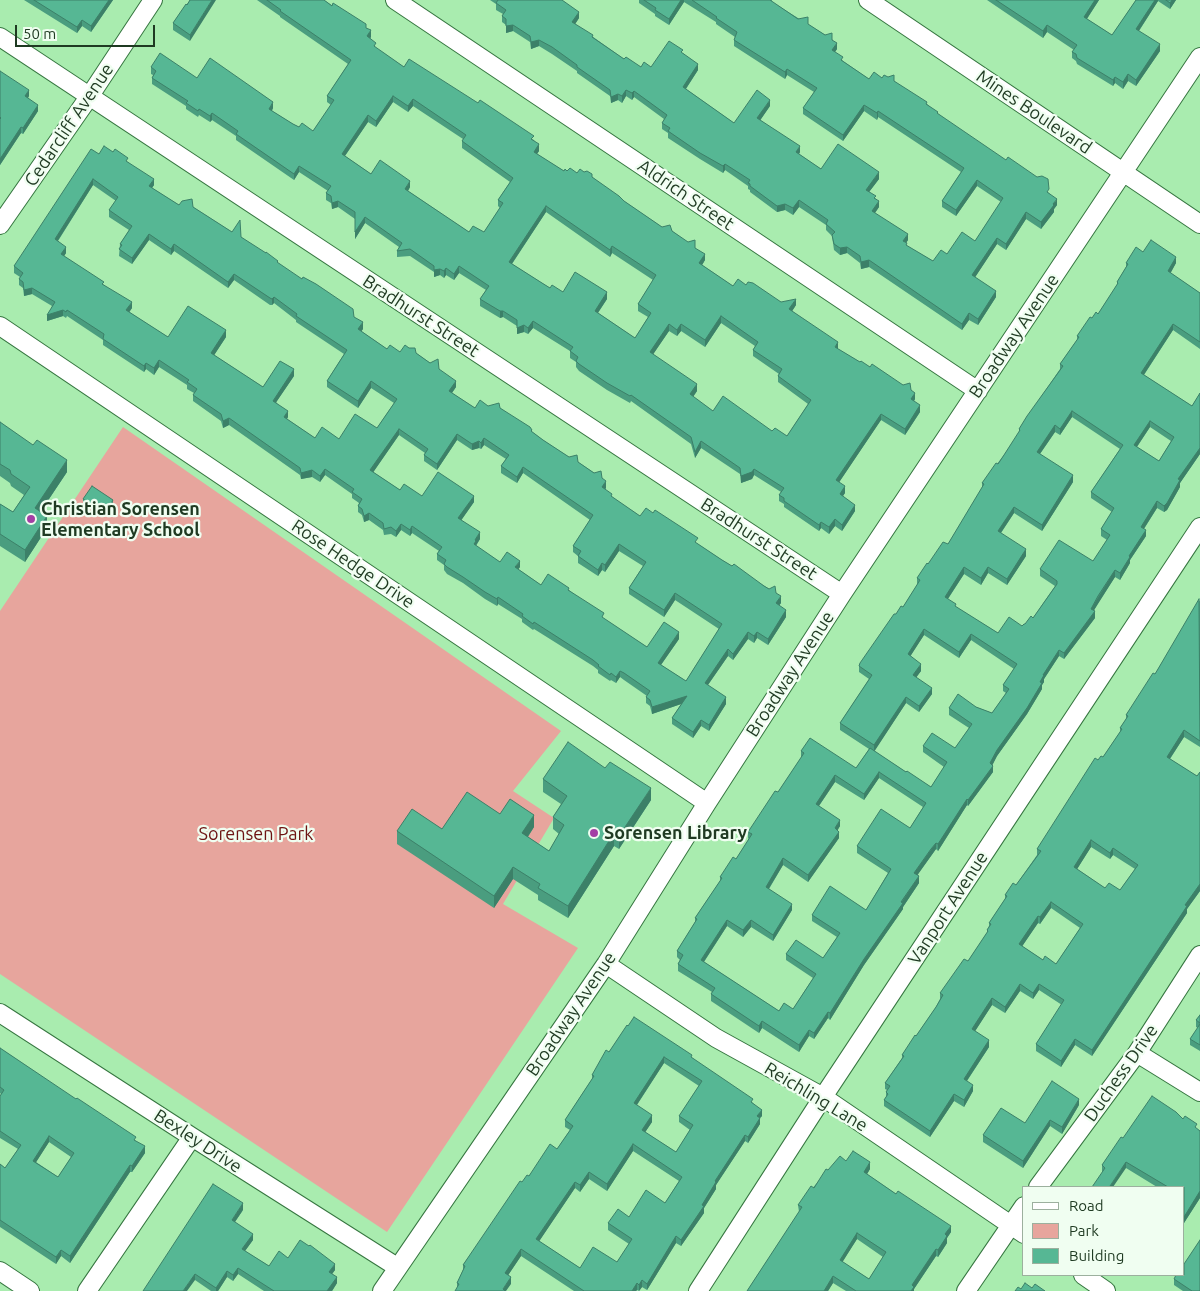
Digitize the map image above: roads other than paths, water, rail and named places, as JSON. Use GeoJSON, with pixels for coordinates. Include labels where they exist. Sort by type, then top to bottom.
{"type":"FeatureCollection","features":[{"type":"Feature","properties":{"kind":"street","name":"Cedarcliff Avenue"},"geometry":{"type":"LineString","coordinates":[[0,225],[89,98],[153,0]]}},
{"type":"Feature","properties":{"kind":"street","name":"Aldrich Street"},"geometry":{"type":"LineString","coordinates":[[395,0],[978,391]]}},
{"type":"Feature","properties":{"kind":"street","name":"Mines Boulevard"},"geometry":{"type":"LineString","coordinates":[[868,0],[1200,224]]}},
{"type":"Feature","properties":{"kind":"street","name":"Bradhurst Street"},"geometry":{"type":"LineString","coordinates":[[0,37],[89,98],[842,594]]}},
{"type":"Feature","properties":{"kind":"street","name":"Broadway Avenue"},"geometry":{"type":"LineString","coordinates":[[382,1291],[606,964],[842,594],[1200,57]]}},
{"type":"Feature","properties":{"kind":"street","name":"Rose Hedge Drive"},"geometry":{"type":"LineString","coordinates":[[0,326],[707,803]]}},
{"type":"Feature","properties":{"kind":"street","name":"Vanport Avenue"},"geometry":{"type":"LineString","coordinates":[[698,1291],[823,1097],[1200,527]]}},
{"type":"Feature","properties":{"kind":"street","name":"Duchess Drive"},"geometry":{"type":"LineString","coordinates":[[1039,1186],[1137,1053],[1200,955]]}},
{"type":"Feature","properties":{"kind":"street","name":"Reichling Lane"},"geometry":{"type":"LineString","coordinates":[[606,964],[716,1038],[823,1097],[1017,1229]]}},
{"type":"Feature","properties":{"kind":"street","name":"Bexley Drive"},"geometry":{"type":"LineString","coordinates":[[0,1013],[398,1267]]}},
{"type":"Feature","properties":{"kind":"street"},"geometry":{"type":"LineString","coordinates":[[1137,1053],[1200,1092]]}},
{"type":"Feature","properties":{"kind":"street"},"geometry":{"type":"LineString","coordinates":[[87,1291],[192,1137]]}},
{"type":"Feature","properties":{"kind":"street"},"geometry":{"type":"LineString","coordinates":[[966,1291],[1017,1229],[1022,1213]]}},
{"type":"Feature","properties":{"kind":"street"},"geometry":{"type":"LineString","coordinates":[[0,1271],[30,1291]]}},
{"type":"Feature","properties":{"kind":"street"},"geometry":{"type":"LineString","coordinates":[[1084,1276],[1106,1291]]}},
{"type":"Feature","properties":{"kind":"place","name":"Christian Sorensen Elementary School"},"geometry":{"type":"Point","coordinates":[31,519]}},
{"type":"Feature","properties":{"kind":"place","name":"Sorensen Library"},"geometry":{"type":"Point","coordinates":[594,833]}},
{"type":"Feature","properties":{"kind":"park label","name":"Sorensen Park"},"geometry":{"type":"Point","coordinates":[256,834]}}]}
